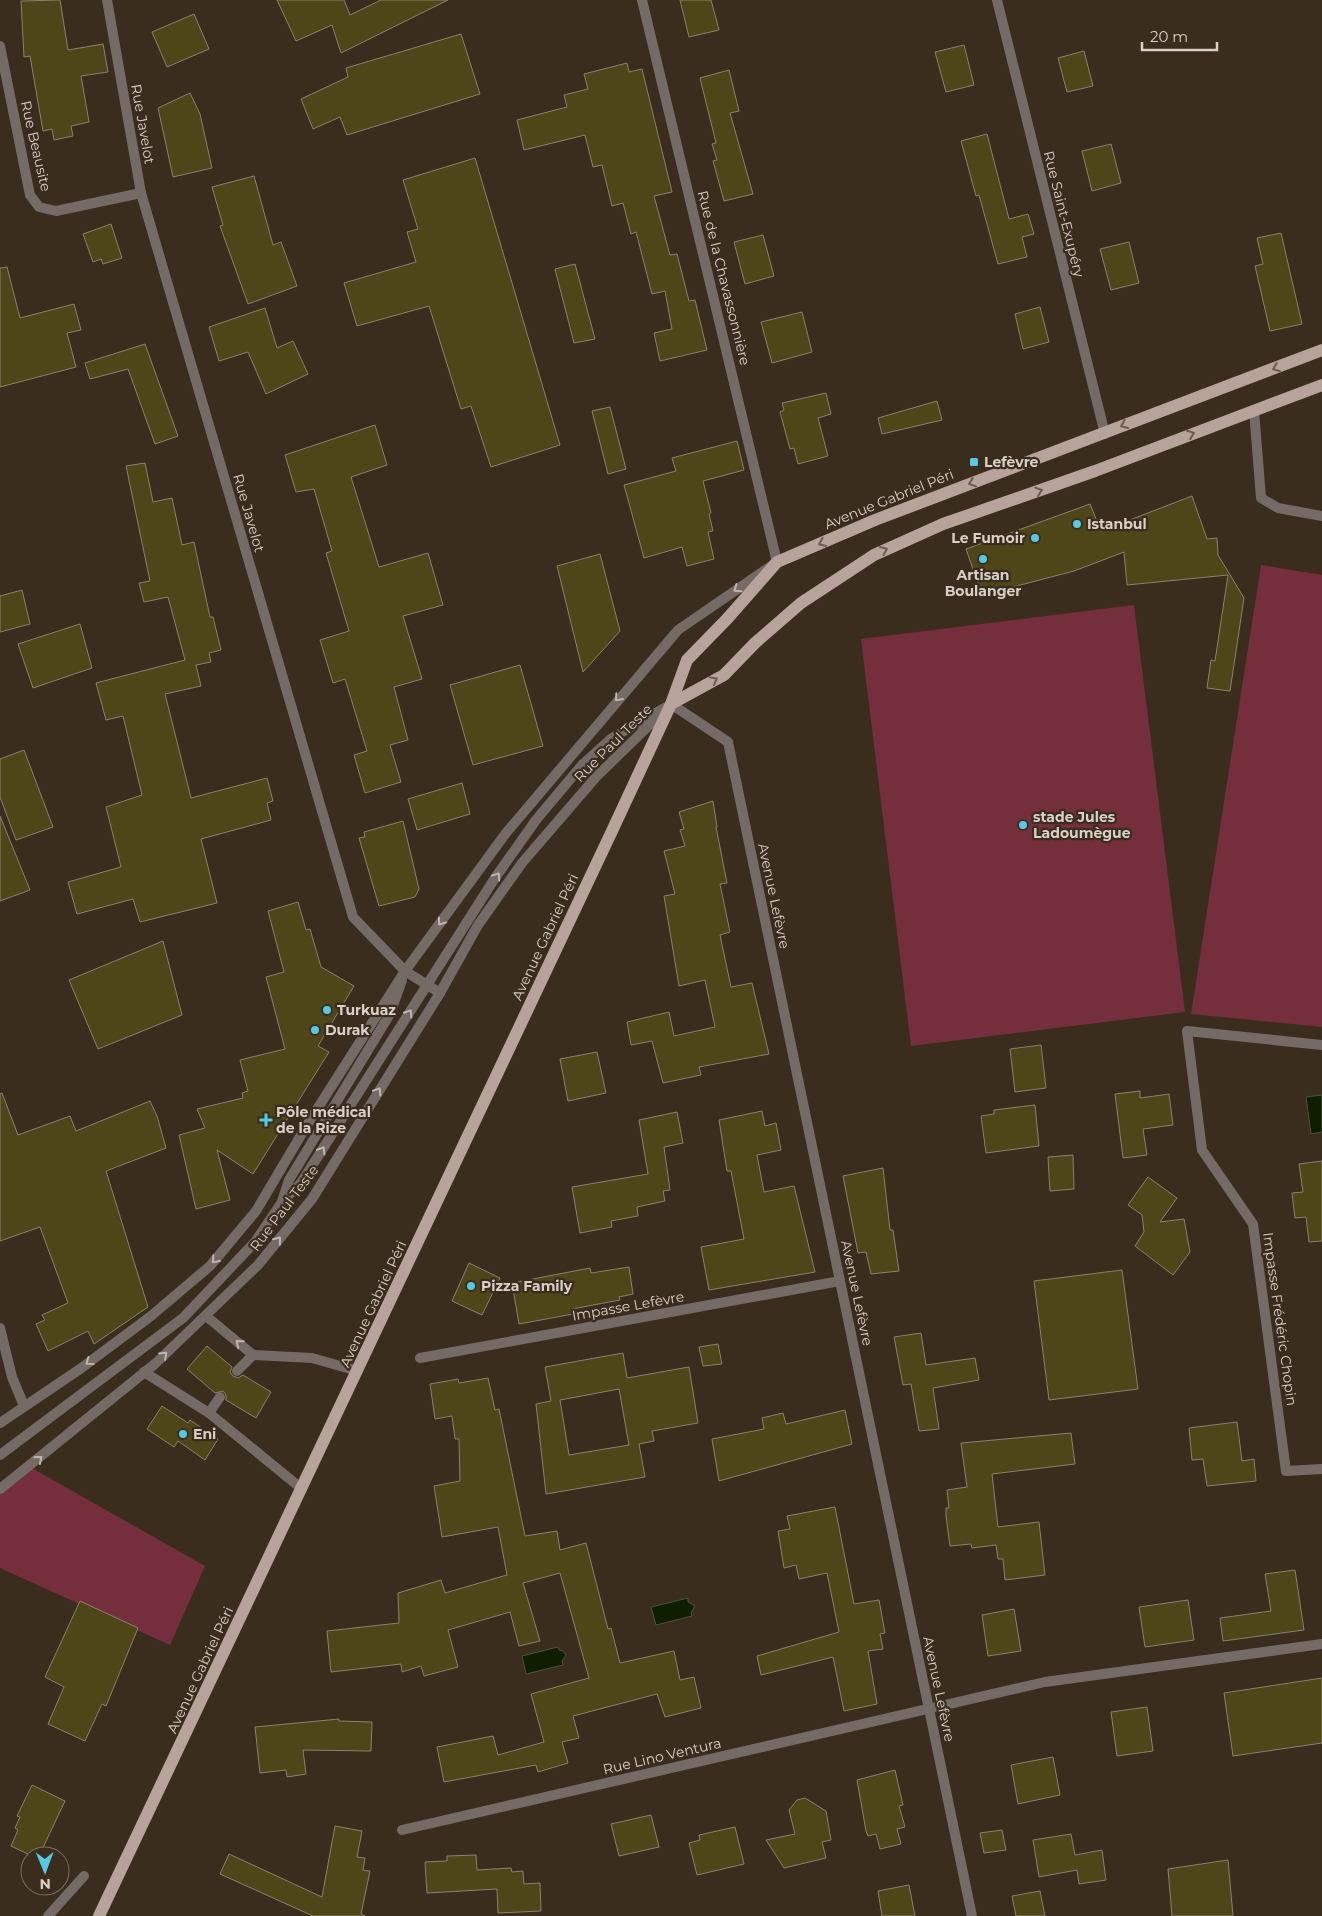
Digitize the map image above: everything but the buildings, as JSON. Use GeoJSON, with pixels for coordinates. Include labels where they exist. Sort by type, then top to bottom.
{"type":"FeatureCollection","features":[{"type":"Feature","properties":{"kind":"main road","name":"Avenue Gabriel Péri"},"geometry":{"type":"LineString","coordinates":[[100,1916],[671,704],[687,660],[728,619],[777,562],[874,520],[1322,350]]}},
{"type":"Feature","properties":{"kind":"main road"},"geometry":{"type":"LineString","coordinates":[[671,704],[724,675],[755,643],[801,603],[874,555],[943,524],[1095,471],[1322,385]]}},
{"type":"Feature","properties":{"kind":"street"},"geometry":{"type":"LineString","coordinates":[[107,2],[118,0]]}},
{"type":"Feature","properties":{"kind":"street","name":"Rue de la Chavassonnière"},"geometry":{"type":"LineString","coordinates":[[642,0],[777,562]]}},
{"type":"Feature","properties":{"kind":"street","name":"Rue Saint-Exupéry"},"geometry":{"type":"LineString","coordinates":[[997,0],[1104,434]]}},
{"type":"Feature","properties":{"kind":"street","name":"Rue Javelot"},"geometry":{"type":"LineString","coordinates":[[107,2],[141,193],[353,917],[405,971],[440,993]]}},
{"type":"Feature","properties":{"kind":"street","name":"Rue Beausite"},"geometry":{"type":"LineString","coordinates":[[0,46],[30,195],[39,207],[56,211],[141,193]]}},
{"type":"Feature","properties":{"kind":"street"},"geometry":{"type":"LineString","coordinates":[[1254,410],[1261,498],[1278,508],[1322,516]]}},
{"type":"Feature","properties":{"kind":"street","name":"Rue Paul Teste"},"geometry":{"type":"LineString","coordinates":[[0,1423],[80,1369],[151,1316],[210,1266],[256,1211],[307,1125],[405,971],[506,832],[678,630],[777,562]]}},
{"type":"Feature","properties":{"kind":"street","name":"Rue Paul Teste"},"geometry":{"type":"LineString","coordinates":[[282,1202],[301,1183],[500,871],[536,820],[582,765],[612,738],[671,704]]}},
{"type":"Feature","properties":{"kind":"street","name":"Rue Paul Teste"},"geometry":{"type":"LineString","coordinates":[[0,1489],[144,1372],[206,1316],[258,1265],[312,1199],[440,993],[478,925],[522,863],[596,777],[671,704]]}},
{"type":"Feature","properties":{"kind":"street","name":"Avenue Lefèvre"},"geometry":{"type":"LineString","coordinates":[[671,704],[728,742],[972,1916]]}},
{"type":"Feature","properties":{"kind":"street","name":"Rue Paul Teste"},"geometry":{"type":"LineString","coordinates":[[282,1202],[289,1180],[390,1014],[405,971]]}},
{"type":"Feature","properties":{"kind":"street","name":"Impasse Frédéric Chopin"},"geometry":{"type":"LineString","coordinates":[[1322,1045],[1187,1031],[1202,1150],[1254,1224],[1286,1471],[1322,1469]]}},
{"type":"Feature","properties":{"kind":"street"},"geometry":{"type":"LineString","coordinates":[[0,1455],[183,1318],[256,1242],[282,1202]]}},
{"type":"Feature","properties":{"kind":"street","name":"Impasse Lefèvre"},"geometry":{"type":"LineString","coordinates":[[420,1358],[840,1281]]}},
{"type":"Feature","properties":{"kind":"street"},"geometry":{"type":"LineString","coordinates":[[206,1316],[253,1355],[312,1358],[358,1371]]}},
{"type":"Feature","properties":{"kind":"street"},"geometry":{"type":"LineString","coordinates":[[0,1328],[12,1377],[24,1406]]}},
{"type":"Feature","properties":{"kind":"street"},"geometry":{"type":"LineString","coordinates":[[237,1371],[253,1355]]}},
{"type":"Feature","properties":{"kind":"street"},"geometry":{"type":"LineString","coordinates":[[144,1372],[209,1413],[302,1489]]}},
{"type":"Feature","properties":{"kind":"street"},"geometry":{"type":"LineString","coordinates":[[209,1413],[220,1397]]}},
{"type":"Feature","properties":{"kind":"street"},"geometry":{"type":"LineString","coordinates":[[928,1710],[1044,1682],[1322,1644]]}},
{"type":"Feature","properties":{"kind":"street","name":"Rue Lino Ventura"},"geometry":{"type":"LineString","coordinates":[[402,1830],[928,1710]]}},
{"type":"Feature","properties":{"kind":"street"},"geometry":{"type":"LineString","coordinates":[[48,1916],[84,1876]]}},
{"type":"Feature","properties":{"kind":"shaded area"},"geometry":{"type":"Polygon","coordinates":[[[1261,565],[1322,575],[1322,1027],[1191,1014],[1261,565]]]}},
{"type":"Feature","properties":{"kind":"shaded area","name":"stade Jules Ladoumègue"},"geometry":{"type":"Polygon","coordinates":[[[1134,605],[1185,1012],[911,1046],[861,639],[1134,605]]]}},
{"type":"Feature","properties":{"kind":"shaded area"},"geometry":{"type":"Polygon","coordinates":[[[1322,1095],[1322,1132],[1311,1134],[1306,1097],[1322,1095]]]}},
{"type":"Feature","properties":{"kind":"shaded area"},"geometry":{"type":"Polygon","coordinates":[[[30,1467],[205,1566],[170,1645],[0,1568],[0,1491],[30,1467]]]}},
{"type":"Feature","properties":{"kind":"shaded area"},"geometry":{"type":"Polygon","coordinates":[[[688,1598],[688,1602],[695,1606],[691,1613],[692,1616],[656,1625],[651,1607],[688,1598]]]}},
{"type":"Feature","properties":{"kind":"shaded area"},"geometry":{"type":"Polygon","coordinates":[[[558,1647],[566,1655],[562,1661],[563,1665],[526,1674],[522,1656],[558,1647]]]}},
{"type":"Feature","properties":{"kind":"place","name":"Lefèvre"},"geometry":{"type":"Point","coordinates":[974,462]}},
{"type":"Feature","properties":{"kind":"place","name":"Istanbul"},"geometry":{"type":"Point","coordinates":[1077,524]}},
{"type":"Feature","properties":{"kind":"place","name":"Le Fumoir"},"geometry":{"type":"Point","coordinates":[1035,538]}},
{"type":"Feature","properties":{"kind":"place","name":"Artisan Boulanger"},"geometry":{"type":"Point","coordinates":[983,559]}},
{"type":"Feature","properties":{"kind":"place","name":"stade Jules Ladoumègue"},"geometry":{"type":"Point","coordinates":[1023,825]}},
{"type":"Feature","properties":{"kind":"place","name":"Turkuaz"},"geometry":{"type":"Point","coordinates":[327,1010]}},
{"type":"Feature","properties":{"kind":"place","name":"Durak"},"geometry":{"type":"Point","coordinates":[315,1030]}},
{"type":"Feature","properties":{"kind":"place","name":"Pôle médical de la Rize"},"geometry":{"type":"Point","coordinates":[266,1120]}},
{"type":"Feature","properties":{"kind":"place","name":"Pizza Family"},"geometry":{"type":"Point","coordinates":[471,1286]}},
{"type":"Feature","properties":{"kind":"place","name":"Eni"},"geometry":{"type":"Point","coordinates":[183,1434]}}]}
